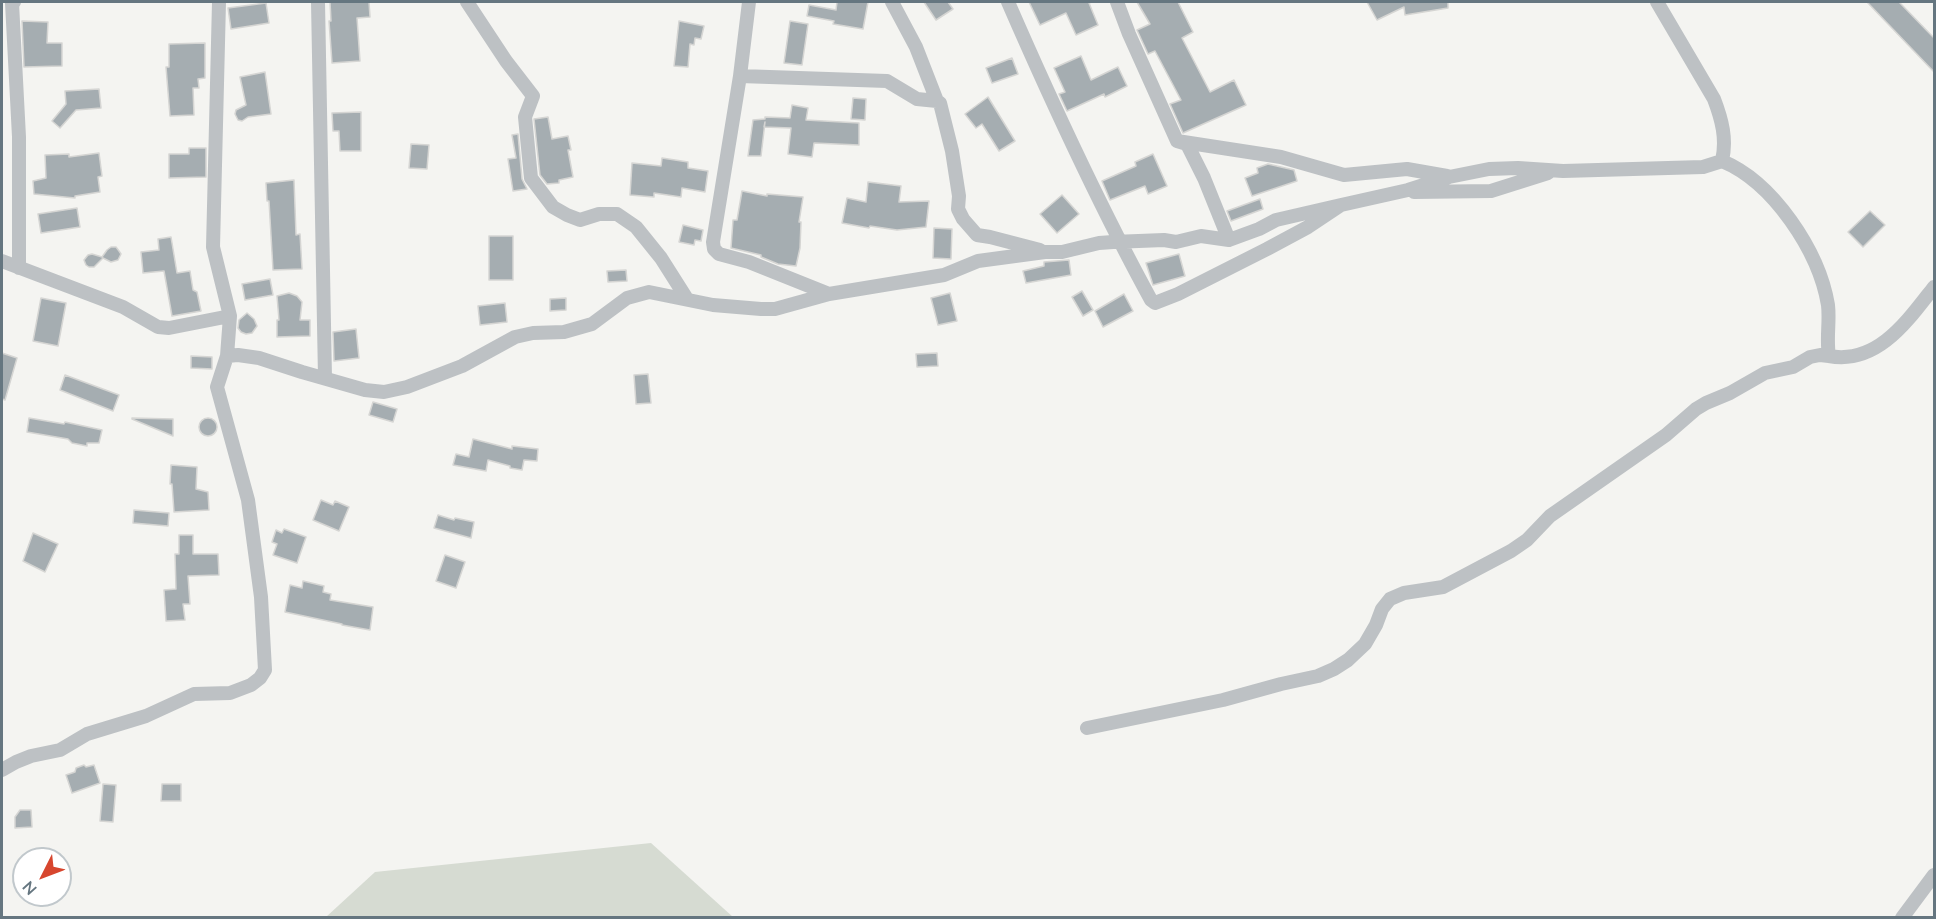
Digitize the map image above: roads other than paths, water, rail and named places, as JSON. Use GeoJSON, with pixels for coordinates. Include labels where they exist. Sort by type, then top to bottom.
{"type":"FeatureCollection","features":[{"type":"Feature","properties":{"kind":"street"},"geometry":{"type":"LineString","coordinates":[[10,2],[19,137],[19,268]]}},
{"type":"Feature","properties":{"kind":"street"},"geometry":{"type":"LineString","coordinates":[[2,770],[31,756],[60,750],[87,734],[146,716],[194,694],[230,693],[251,685],[260,678],[265,670],[261,597],[248,500],[217,387],[227,356],[230,316],[213,247],[219,2]]}},
{"type":"Feature","properties":{"kind":"street"},"geometry":{"type":"LineString","coordinates":[[318,2],[325,378]]}},
{"type":"Feature","properties":{"kind":"street"},"geometry":{"type":"LineString","coordinates":[[467,2],[506,61],[533,96],[525,117],[531,178],[553,207],[567,215],[580,220],[599,214],[617,214],[636,227],[661,258],[687,299]]}},
{"type":"Feature","properties":{"kind":"street"},"geometry":{"type":"LineString","coordinates":[[749,2],[741,76],[713,242],[714,249],[719,254],[749,262],[829,294]]}},
{"type":"Feature","properties":{"kind":"street"},"geometry":{"type":"LineString","coordinates":[[892,2],[916,47],[937,101],[940,103],[952,151],[959,196],[958,209],[963,219],[977,236],[990,237],[1045,252]]}},
{"type":"Feature","properties":{"kind":"street"},"geometry":{"type":"LineString","coordinates":[[1008,2],[1054,106],[1120,242],[1151,300],[1155,303],[1267,249],[1341,204]]}},
{"type":"Feature","properties":{"kind":"street"},"geometry":{"type":"LineString","coordinates":[[1117,2],[1177,141],[1186,144],[1204,178],[1229,240]]}},
{"type":"Feature","properties":{"kind":"street"},"geometry":{"type":"LineString","coordinates":[[1658,2],[1714,99],[1725,136],[1722,161]]}},
{"type":"Feature","properties":{"kind":"street"},"geometry":{"type":"LineString","coordinates":[[741,76],[886,81],[916,99],[937,101]]}},
{"type":"Feature","properties":{"kind":"street"},"geometry":{"type":"LineString","coordinates":[[1177,141],[1281,157],[1344,175],[1407,169],[1449,177]]}},
{"type":"Feature","properties":{"kind":"street"},"geometry":{"type":"LineString","coordinates":[[227,356],[259,357],[365,390],[384,392],[407,387],[462,366],[515,337],[533,333],[564,332],[592,324],[627,298],[637,294],[649,292],[713,304],[775,309],[829,294],[944,275],[978,261],[1045,252],[1062,252],[1099,243],[1164,240],[1176,242],[1202,236],[1229,240],[1276,220],[1489,169],[1518,168],[1556,171],[1703,167],[1722,161],[1737,167],[1760,186],[1784,211],[1801,234],[1812,256],[1825,294],[1828,308],[1829,356]]}},
{"type":"Feature","properties":{"kind":"street"},"geometry":{"type":"LineString","coordinates":[[1398,192],[1491,191],[1556,171]]}},
{"type":"Feature","properties":{"kind":"street"},"geometry":{"type":"LineString","coordinates":[[2,261],[123,307],[158,327],[169,328],[230,316]]}},
{"type":"Feature","properties":{"kind":"street"},"geometry":{"type":"LineString","coordinates":[[1087,728],[1223,700],[1318,676],[1334,669],[1365,644],[1382,609],[1390,599],[1404,592],[1443,586],[1510,551],[1527,540],[1550,516],[1666,435],[1706,403],[1765,374],[1793,367],[1810,357],[1820,355],[1847,358],[1882,344],[1904,326],[1935,287]]}},
{"type":"Feature","properties":{"kind":"street"},"geometry":{"type":"LineString","coordinates":[[1902,918],[1935,875]]}}]}
